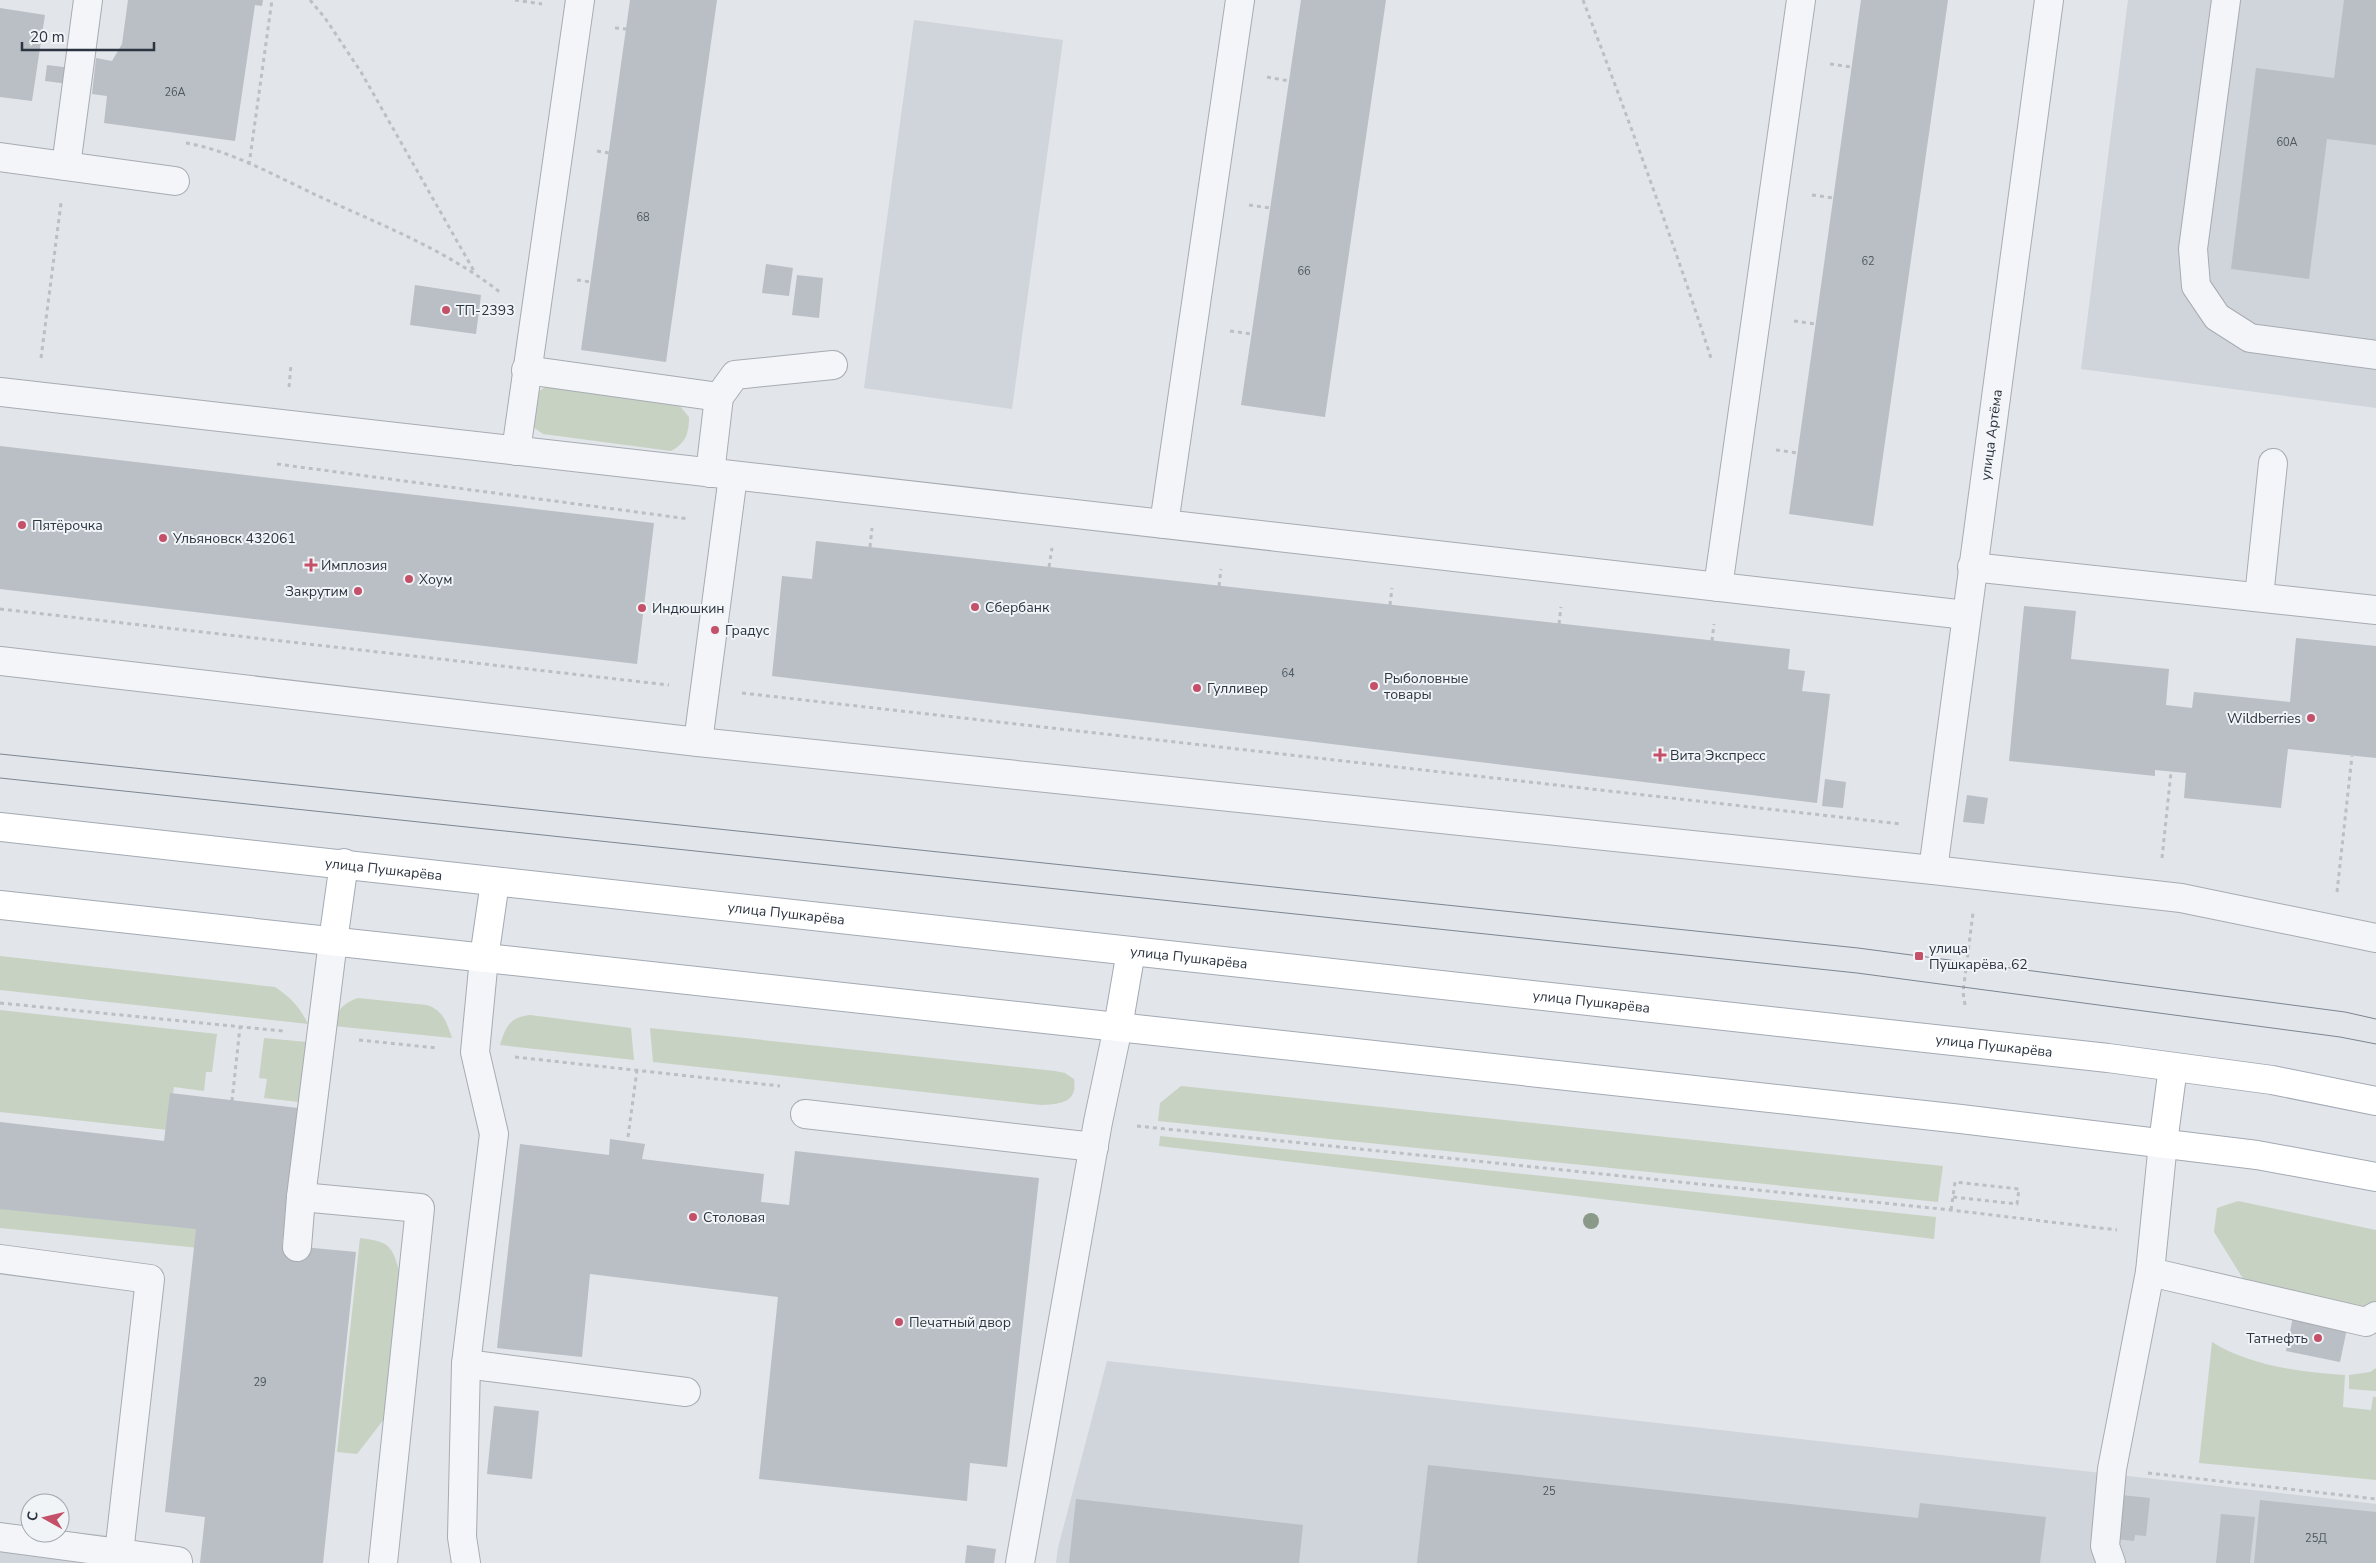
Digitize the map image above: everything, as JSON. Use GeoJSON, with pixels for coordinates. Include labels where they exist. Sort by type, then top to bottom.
{"type":"FeatureCollection","features":[{"type":"Feature","properties":{"kind":"main road","name":"улица Пушкарёва"},"geometry":{"type":"LineString","coordinates":[[0,827],[2173,1067],[2272,1080],[2376,1101]]}},
{"type":"Feature","properties":{"kind":"main road"},"geometry":{"type":"LineString","coordinates":[[333,942],[344,864]]}},
{"type":"Feature","properties":{"kind":"main road"},"geometry":{"type":"LineString","coordinates":[[484,958],[495,882]]}},
{"type":"Feature","properties":{"kind":"main road"},"geometry":{"type":"LineString","coordinates":[[0,905],[1961,1119],[2257,1155],[2376,1177]]}},
{"type":"Feature","properties":{"kind":"main road"},"geometry":{"type":"LineString","coordinates":[[1118,1027],[1130,951]]}},
{"type":"Feature","properties":{"kind":"main road"},"geometry":{"type":"LineString","coordinates":[[2163,1143],[2173,1067]]}},
{"type":"Feature","properties":{"kind":"street"},"geometry":{"type":"LineString","coordinates":[[66,166],[88,0]]}},
{"type":"Feature","properties":{"kind":"street"},"geometry":{"type":"LineString","coordinates":[[516,451],[580,0]]}},
{"type":"Feature","properties":{"kind":"street"},"geometry":{"type":"LineString","coordinates":[[1164,524],[1240,0]]}},
{"type":"Feature","properties":{"kind":"street"},"geometry":{"type":"LineString","coordinates":[[1718,587],[1800,0]]}},
{"type":"Feature","properties":{"kind":"street","name":"улица Артёма"},"geometry":{"type":"LineString","coordinates":[[1933,870],[2049,0]]}},
{"type":"Feature","properties":{"kind":"street"},"geometry":{"type":"LineString","coordinates":[[2226,0],[2192,250],[2196,286],[2217,318],[2250,338],[2376,355]]}},
{"type":"Feature","properties":{"kind":"street"},"geometry":{"type":"LineString","coordinates":[[0,157],[175,181]]}},
{"type":"Feature","properties":{"kind":"street"},"geometry":{"type":"LineString","coordinates":[[698,742],[727,524],[722,475],[719,397],[735,375],[833,365]]}},
{"type":"Feature","properties":{"kind":"street"},"geometry":{"type":"LineString","coordinates":[[526,370],[719,397]]}},
{"type":"Feature","properties":{"kind":"street"},"geometry":{"type":"LineString","coordinates":[[0,392],[1966,615]]}},
{"type":"Feature","properties":{"kind":"street"},"geometry":{"type":"LineString","coordinates":[[2260,598],[2273,463]]}},
{"type":"Feature","properties":{"kind":"street"},"geometry":{"type":"LineString","coordinates":[[1972,567],[2376,610]]}},
{"type":"Feature","properties":{"kind":"street"},"geometry":{"type":"LineString","coordinates":[[0,661],[698,742],[1933,870],[2181,898],[2376,938]]}},
{"type":"Feature","properties":{"kind":"street"},"geometry":{"type":"LineString","coordinates":[[297,1247],[301,1197],[333,942]]}},
{"type":"Feature","properties":{"kind":"street"},"geometry":{"type":"LineString","coordinates":[[466,1563],[462,1537],[466,1364],[494,1134],[475,1052],[484,958]]}},
{"type":"Feature","properties":{"kind":"street"},"geometry":{"type":"LineString","coordinates":[[1020,1563],[1094,1147],[1118,1027]]}},
{"type":"Feature","properties":{"kind":"street"},"geometry":{"type":"LineString","coordinates":[[805,1114],[1094,1147]]}},
{"type":"Feature","properties":{"kind":"street"},"geometry":{"type":"LineString","coordinates":[[2111,1563],[2104,1546],[2112,1469],[2150,1272],[2163,1143]]}},
{"type":"Feature","properties":{"kind":"street"},"geometry":{"type":"LineString","coordinates":[[301,1197],[420,1208],[383,1563]]}},
{"type":"Feature","properties":{"kind":"street"},"geometry":{"type":"LineString","coordinates":[[0,1259],[150,1279],[119,1553]]}},
{"type":"Feature","properties":{"kind":"street"},"geometry":{"type":"LineString","coordinates":[[2150,1272],[2366,1322],[2376,1316]]}},
{"type":"Feature","properties":{"kind":"street"},"geometry":{"type":"LineString","coordinates":[[466,1364],[686,1392]]}},
{"type":"Feature","properties":{"kind":"street"},"geometry":{"type":"LineString","coordinates":[[0,1538],[178,1561]]}},
{"type":"Feature","properties":{"kind":"path"},"geometry":{"type":"LineString","coordinates":[[249,164],[272,0]]}},
{"type":"Feature","properties":{"kind":"path"},"geometry":{"type":"LineString","coordinates":[[310,0],[325,18],[361,72],[474,271]]}},
{"type":"Feature","properties":{"kind":"path"},"geometry":{"type":"LineString","coordinates":[[1583,0],[1677,254],[1712,363]]}},
{"type":"Feature","properties":{"kind":"path"},"geometry":{"type":"LineString","coordinates":[[184,143],[203,146],[249,164],[388,228],[474,271],[534,318]]}},
{"type":"Feature","properties":{"kind":"path"},"geometry":{"type":"LineString","coordinates":[[37,397],[66,166]]}},
{"type":"Feature","properties":{"kind":"path"},"geometry":{"type":"LineString","coordinates":[[272,463],[727,524]]}},
{"type":"Feature","properties":{"kind":"path"},"geometry":{"type":"LineString","coordinates":[[0,609],[1938,828]]}},
{"type":"Feature","properties":{"kind":"path"},"geometry":{"type":"LineString","coordinates":[[2336,901],[2352,756]]}},
{"type":"Feature","properties":{"kind":"path"},"geometry":{"type":"LineString","coordinates":[[2162,860],[2172,772]]}},
{"type":"Feature","properties":{"kind":"path"},"geometry":{"type":"LineString","coordinates":[[1967,1013],[1963,992],[1978,875]]}},
{"type":"Feature","properties":{"kind":"path"},"geometry":{"type":"LineString","coordinates":[[232,1101],[240,1027]]}},
{"type":"Feature","properties":{"kind":"path"},"geometry":{"type":"LineString","coordinates":[[628,1137],[637,1070]]}},
{"type":"Feature","properties":{"kind":"path"},"geometry":{"type":"LineString","coordinates":[[1952,1197],[2017,1204],[2019,1189],[1954,1182],[1952,1197],[1952,1210],[2154,1234]]}},
{"type":"Feature","properties":{"kind":"path"},"geometry":{"type":"LineString","coordinates":[[2112,1469],[2376,1499]]}},
{"type":"Feature","properties":{"kind":"shaded area"},"geometry":{"type":"Polygon","coordinates":[[[2128,0],[2376,0],[2376,408],[2081,369],[2128,0]]]}},
{"type":"Feature","properties":{"kind":"shaded area"},"geometry":{"type":"Polygon","coordinates":[[[914,20],[1063,40],[1012,409],[864,388],[914,20]]]}},
{"type":"Feature","properties":{"kind":"shaded area"},"geometry":{"type":"Polygon","coordinates":[[[1107,1361],[2376,1504],[2376,1563],[1056,1563],[1058,1548],[1107,1361]]]}},
{"type":"Feature","properties":{"kind":"shaded area"},"geometry":{"type":"Polygon","coordinates":[[[0,1525],[20,1528],[20,1543],[70,1543],[70,1532],[116,1536],[114,1563],[0,1563],[0,1525]]]}},
{"type":"Feature","properties":{"kind":"green space"},"geometry":{"type":"Polygon","coordinates":[[[545,387],[679,405],[689,417],[686,437],[680,445],[671,451],[543,434],[533,427],[535,394],[545,387]]]}},
{"type":"Feature","properties":{"kind":"green space"},"geometry":{"type":"Polygon","coordinates":[[[0,956],[275,987],[294,1003],[302,1012],[308,1024],[0,990],[0,956]]]}},
{"type":"Feature","properties":{"kind":"green space"},"geometry":{"type":"Polygon","coordinates":[[[358,998],[432,1007],[444,1018],[452,1038],[334,1026],[336,1016],[341,1008],[348,1002],[358,998]]]}},
{"type":"Feature","properties":{"kind":"green space"},"geometry":{"type":"Polygon","coordinates":[[[0,1010],[217,1034],[212,1072],[206,1072],[204,1091],[174,1087],[168,1130],[0,1112],[0,1010]]]}},
{"type":"Feature","properties":{"kind":"green space"},"geometry":{"type":"Polygon","coordinates":[[[530,1015],[631,1028],[634,1060],[500,1045],[504,1033],[513,1020],[530,1015]]]}},
{"type":"Feature","properties":{"kind":"green space"},"geometry":{"type":"Polygon","coordinates":[[[650,1028],[1055,1071],[1065,1073],[1074,1079],[1075,1087],[1070,1098],[1066,1101],[1041,1105],[653,1062],[650,1028]]]}},
{"type":"Feature","properties":{"kind":"green space"},"geometry":{"type":"Polygon","coordinates":[[[264,1038],[307,1042],[299,1102],[264,1098],[267,1079],[259,1078],[264,1038]]]}},
{"type":"Feature","properties":{"kind":"green space"},"geometry":{"type":"Polygon","coordinates":[[[1181,1086],[1943,1166],[1938,1202],[1158,1121],[1160,1103],[1181,1086]]]}},
{"type":"Feature","properties":{"kind":"green space"},"geometry":{"type":"Polygon","coordinates":[[[1160,1136],[1936,1217],[1934,1239],[1159,1146],[1160,1136]]]}},
{"type":"Feature","properties":{"kind":"green space"},"geometry":{"type":"Polygon","coordinates":[[[0,1198],[202,1220],[199,1248],[0,1228],[0,1198]]]}},
{"type":"Feature","properties":{"kind":"green space"},"geometry":{"type":"Polygon","coordinates":[[[2238,1201],[2376,1230],[2376,1304],[2361,1310],[2250,1284],[2242,1277],[2214,1232],[2217,1208],[2238,1201]]]}},
{"type":"Feature","properties":{"kind":"green space"},"geometry":{"type":"Polygon","coordinates":[[[360,1238],[379,1241],[389,1247],[393,1252],[401,1277],[388,1414],[357,1454],[337,1452],[360,1238]]]}},
{"type":"Feature","properties":{"kind":"green space"},"geometry":{"type":"Polygon","coordinates":[[[2212,1342],[2243,1357],[2259,1362],[2294,1370],[2345,1375],[2343,1407],[2371,1410],[2373,1397],[2376,1397],[2376,1480],[2199,1463],[2212,1342]]]}},
{"type":"Feature","properties":{"kind":"green space"},"geometry":{"type":"Polygon","coordinates":[[[2376,1368],[2376,1391],[2349,1389],[2349,1375],[2370,1372],[2376,1368]]]}},
{"type":"Feature","properties":{"kind":"building"},"geometry":{"type":"Polygon","coordinates":[[[128,0],[263,0],[262,6],[255,5],[235,141],[104,123],[107,96],[92,94],[96,58],[112,61],[122,44],[128,0]]]}},
{"type":"Feature","properties":{"kind":"building"},"geometry":{"type":"Polygon","coordinates":[[[630,0],[717,0],[666,362],[581,350],[630,0]]]}},
{"type":"Feature","properties":{"kind":"building"},"geometry":{"type":"Polygon","coordinates":[[[1301,0],[1386,0],[1325,417],[1241,405],[1301,0]]]}},
{"type":"Feature","properties":{"kind":"building"},"geometry":{"type":"Polygon","coordinates":[[[1861,0],[1948,0],[1873,526],[1789,514],[1861,0]]]}},
{"type":"Feature","properties":{"kind":"building"},"geometry":{"type":"Polygon","coordinates":[[[2344,0],[2376,0],[2376,145],[2327,139],[2309,279],[2231,269],[2256,68],[2334,78],[2344,0]]]}},
{"type":"Feature","properties":{"kind":"building"},"geometry":{"type":"Polygon","coordinates":[[[0,8],[45,15],[32,101],[0,97],[0,8]]]}},
{"type":"Feature","properties":{"kind":"building"},"geometry":{"type":"Polygon","coordinates":[[[47,65],[72,68],[69,84],[45,81],[47,65]]]}},
{"type":"Feature","properties":{"kind":"building"},"geometry":{"type":"Polygon","coordinates":[[[766,264],[793,268],[789,296],[762,293],[766,264]]]}},
{"type":"Feature","properties":{"kind":"building"},"geometry":{"type":"Polygon","coordinates":[[[797,275],[823,278],[819,318],[792,315],[797,275]]]}},
{"type":"Feature","properties":{"kind":"building","name":"ТП-2393"},"geometry":{"type":"Polygon","coordinates":[[[415,285],[481,295],[476,334],[410,325],[415,285]]]}},
{"type":"Feature","properties":{"kind":"building"},"geometry":{"type":"Polygon","coordinates":[[[0,446],[654,523],[637,664],[0,589],[0,446]]]}},
{"type":"Feature","properties":{"kind":"building"},"geometry":{"type":"Polygon","coordinates":[[[816,541],[1790,649],[1788,669],[1805,671],[1802,691],[1830,694],[1817,803],[772,676],[782,576],[812,579],[816,541]]]}},
{"type":"Feature","properties":{"kind":"building"},"geometry":{"type":"Polygon","coordinates":[[[2024,606],[2076,611],[2071,659],[2169,669],[2166,705],[2192,708],[2194,692],[2290,702],[2296,638],[2376,646],[2376,758],[2288,749],[2281,808],[2184,798],[2186,773],[2155,770],[2155,776],[2009,761],[2024,606]]]}},
{"type":"Feature","properties":{"kind":"building"},"geometry":{"type":"Polygon","coordinates":[[[1825,779],[1846,782],[1843,808],[1822,806],[1825,779]]]}},
{"type":"Feature","properties":{"kind":"building"},"geometry":{"type":"Polygon","coordinates":[[[1967,795],[1988,798],[1984,824],[1963,822],[1967,795]]]}},
{"type":"Feature","properties":{"kind":"building"},"geometry":{"type":"Polygon","coordinates":[[[170,1093],[298,1108],[282,1245],[356,1252],[323,1563],[200,1563],[205,1517],[165,1512],[196,1229],[0,1209],[0,1122],[164,1141],[170,1093]]]}},
{"type":"Feature","properties":{"kind":"building","name":"Печатный двор"},"geometry":{"type":"Polygon","coordinates":[[[610,1139],[645,1144],[642,1159],[764,1174],[761,1202],[789,1205],[795,1151],[1039,1178],[1007,1467],[970,1463],[967,1501],[759,1479],[778,1297],[590,1274],[582,1357],[497,1348],[520,1144],[609,1155],[610,1139]]]}},
{"type":"Feature","properties":{"kind":"building"},"geometry":{"type":"Polygon","coordinates":[[[2294,1312],[2348,1324],[2340,1362],[2286,1351],[2294,1312]]]}},
{"type":"Feature","properties":{"kind":"building"},"geometry":{"type":"Polygon","coordinates":[[[494,1406],[539,1411],[532,1479],[487,1474],[494,1406]]]}},
{"type":"Feature","properties":{"kind":"building"},"geometry":{"type":"Polygon","coordinates":[[[1428,1465],[1918,1518],[1920,1503],[2046,1517],[2040,1563],[1417,1563],[1428,1465]]]}},
{"type":"Feature","properties":{"kind":"building"},"geometry":{"type":"Polygon","coordinates":[[[2121,1495],[2150,1498],[2146,1536],[2135,1535],[2134,1541],[2117,1539],[2121,1495]]]}},
{"type":"Feature","properties":{"kind":"building"},"geometry":{"type":"Polygon","coordinates":[[[1076,1499],[1303,1525],[1299,1563],[1069,1563],[1076,1499]]]}},
{"type":"Feature","properties":{"kind":"building"},"geometry":{"type":"Polygon","coordinates":[[[2260,1500],[2376,1512],[2376,1563],[2254,1563],[2260,1500]]]}},
{"type":"Feature","properties":{"kind":"building"},"geometry":{"type":"Polygon","coordinates":[[[2221,1514],[2255,1517],[2250,1563],[2216,1563],[2221,1514]]]}},
{"type":"Feature","properties":{"kind":"building"},"geometry":{"type":"Polygon","coordinates":[[[967,1545],[996,1549],[994,1563],[965,1563],[967,1545]]]}},
{"type":"Feature","properties":{"kind":"tram line"},"geometry":{"type":"LineString","coordinates":[[0,754],[1858,948],[2345,1012],[2376,1019]]}},
{"type":"Feature","properties":{"kind":"tram line"},"geometry":{"type":"LineString","coordinates":[[0,778],[1857,973],[2340,1037],[2376,1044]]}},
{"type":"Feature","properties":{"kind":"place","name":"ТП-2393"},"geometry":{"type":"Point","coordinates":[446,310]}},
{"type":"Feature","properties":{"kind":"place","name":"Пятёрочка"},"geometry":{"type":"Point","coordinates":[22,525]}},
{"type":"Feature","properties":{"kind":"place","name":"Ульяновск 432061"},"geometry":{"type":"Point","coordinates":[163,538]}},
{"type":"Feature","properties":{"kind":"place","name":"Имплозия"},"geometry":{"type":"Point","coordinates":[311,565]}},
{"type":"Feature","properties":{"kind":"place","name":"Хоум"},"geometry":{"type":"Point","coordinates":[409,579]}},
{"type":"Feature","properties":{"kind":"place","name":"Закрутим"},"geometry":{"type":"Point","coordinates":[358,591]}},
{"type":"Feature","properties":{"kind":"place","name":"Сбербанк"},"geometry":{"type":"Point","coordinates":[975,607]}},
{"type":"Feature","properties":{"kind":"place","name":"Индюшкин"},"geometry":{"type":"Point","coordinates":[642,608]}},
{"type":"Feature","properties":{"kind":"place","name":"Градус"},"geometry":{"type":"Point","coordinates":[715,630]}},
{"type":"Feature","properties":{"kind":"place","name":"Рыболовные товары"},"geometry":{"type":"Point","coordinates":[1374,686]}},
{"type":"Feature","properties":{"kind":"place","name":"Гулливер"},"geometry":{"type":"Point","coordinates":[1197,688]}},
{"type":"Feature","properties":{"kind":"place","name":"Wildberries"},"geometry":{"type":"Point","coordinates":[2311,718]}},
{"type":"Feature","properties":{"kind":"place","name":"Вита Экспресс"},"geometry":{"type":"Point","coordinates":[1660,755]}},
{"type":"Feature","properties":{"kind":"place","name":"улица Пушкарёва, 62"},"geometry":{"type":"Point","coordinates":[1919,956]}},
{"type":"Feature","properties":{"kind":"place","name":"Столовая"},"geometry":{"type":"Point","coordinates":[693,1217]}},
{"type":"Feature","properties":{"kind":"place","name":"Печатный двор"},"geometry":{"type":"Point","coordinates":[899,1322]}},
{"type":"Feature","properties":{"kind":"place","name":"Татнефть"},"geometry":{"type":"Point","coordinates":[2318,1338]}}]}
